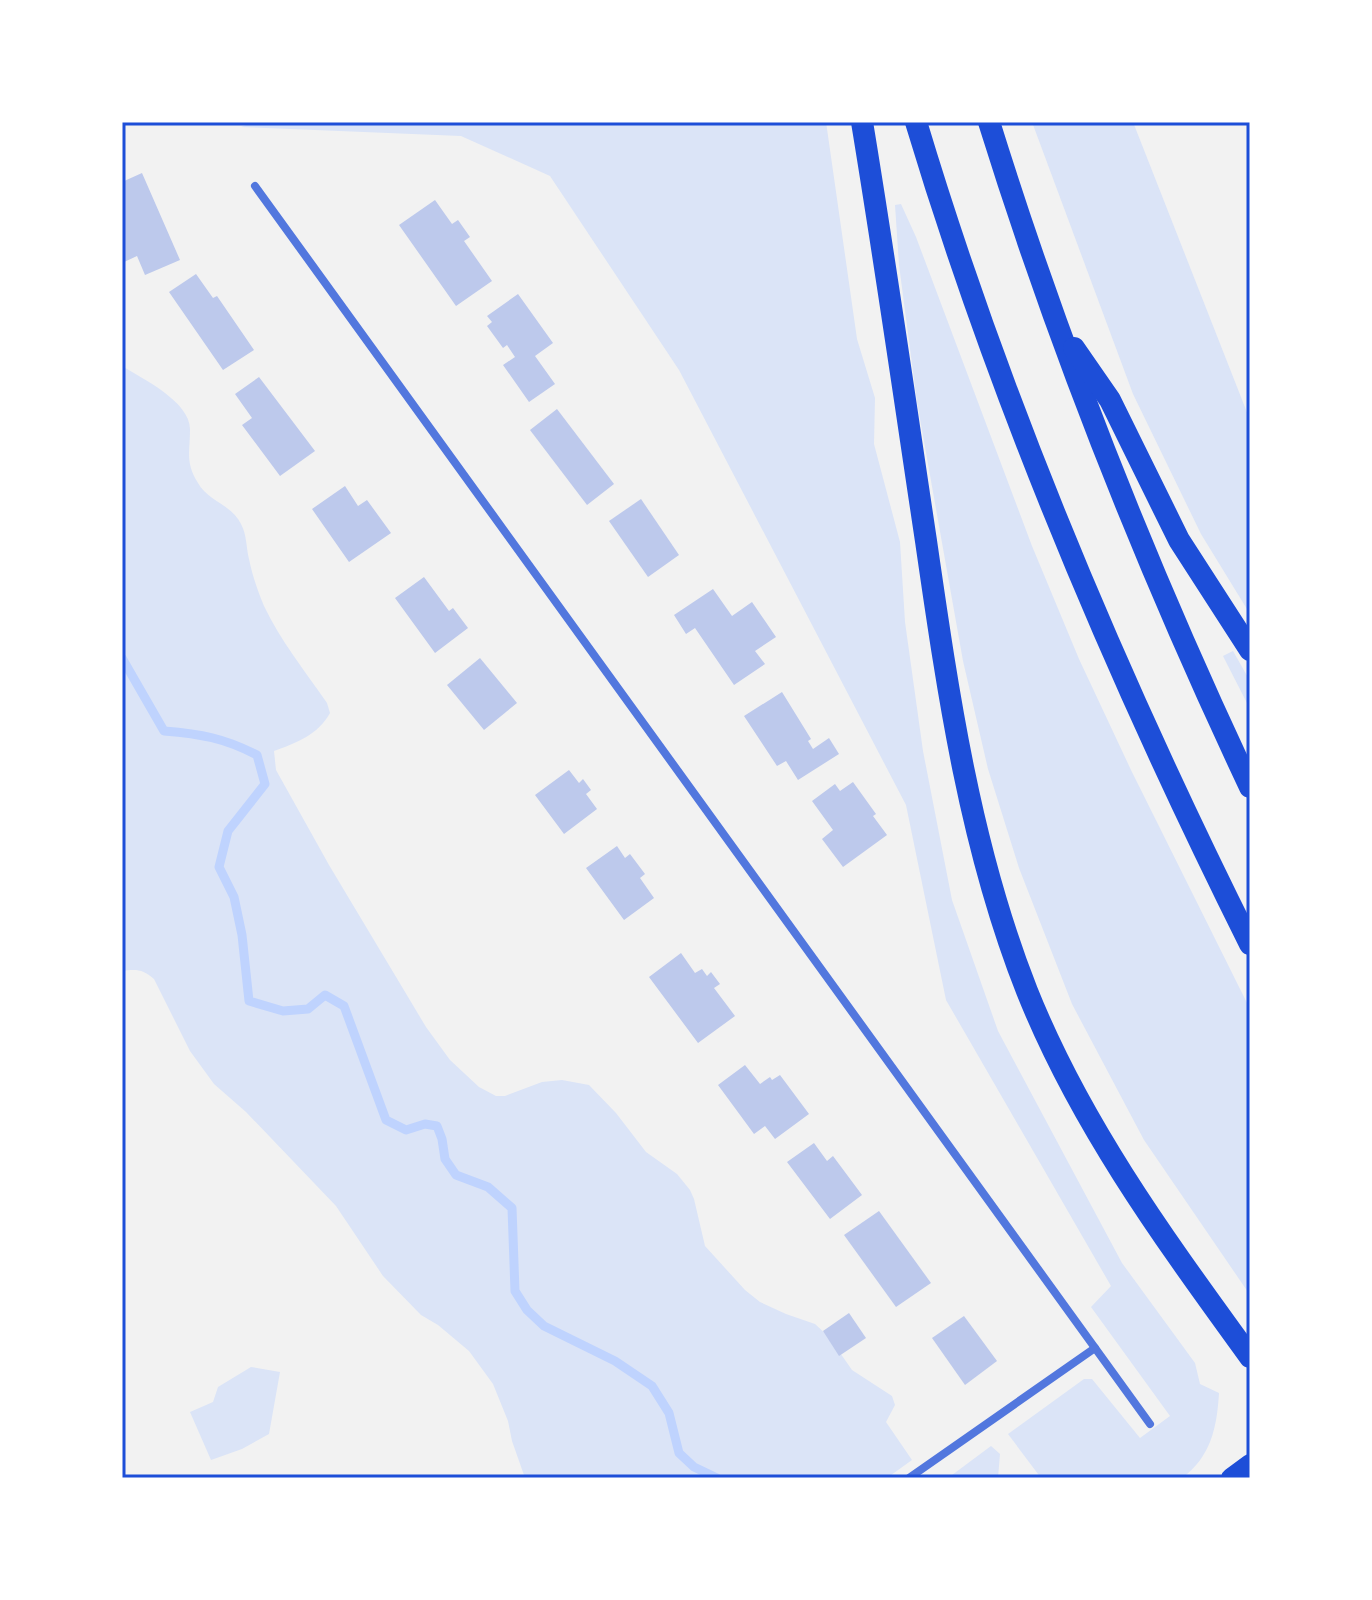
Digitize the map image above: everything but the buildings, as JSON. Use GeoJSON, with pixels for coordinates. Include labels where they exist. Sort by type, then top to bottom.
{"type":"FeatureCollection","features":[{"type":"Feature","properties":{"kind":"highway"},"geometry":{"type":"LineString","coordinates":[[862,122],[952,714],[969,798],[1008,939],[1048,1037],[1114,1162],[1155,1226],[1250,1357]]}},
{"type":"Feature","properties":{"kind":"highway"},"geometry":{"type":"LineString","coordinates":[[916,122],[979,313],[1064,534],[1153,742],[1250,944]]}},
{"type":"Feature","properties":{"kind":"highway"},"geometry":{"type":"LineString","coordinates":[[989,122],[1060,332],[1149,563],[1250,787]]}},
{"type":"Feature","properties":{"kind":"highway"},"geometry":{"type":"LineString","coordinates":[[1060,332],[1110,400],[1179,540],[1250,650]]}},
{"type":"Feature","properties":{"kind":"main road"},"geometry":{"type":"LineString","coordinates":[[1231,1478],[1250,1464]]}},
{"type":"Feature","properties":{"kind":"street"},"geometry":{"type":"LineString","coordinates":[[255,186],[1150,1424]]}},
{"type":"Feature","properties":{"kind":"street"},"geometry":{"type":"LineString","coordinates":[[909,1478],[1095,1348]]}},
{"type":"Feature","properties":{"kind":"shaded area"},"geometry":{"type":"Polygon","coordinates":[[[255,122],[826,122],[857,339],[875,398],[874,444],[900,542],[905,622],[923,751],[952,900],[998,1031],[1122,1263],[1195,1363],[1200,1384],[1219,1393],[1211,1440],[1200,1461],[1182,1478],[1041,1478],[1008,1434],[1084,1379],[1092,1379],[1140,1438],[1170,1416],[1091,1307],[1111,1286],[946,1000],[906,805],[679,370],[550,176],[461,136],[241,127],[255,122]]]}},
{"type":"Feature","properties":{"kind":"shaded area"},"geometry":{"type":"Polygon","coordinates":[[[1032,122],[1133,122],[1250,420],[1250,614],[1201,534],[1133,394],[1032,122]]]}},
{"type":"Feature","properties":{"kind":"shaded area"},"geometry":{"type":"Polygon","coordinates":[[[901,204],[1032,546],[1079,659],[1250,1009],[1250,1295],[1144,1140],[1072,1004],[1019,868],[988,769],[963,661],[917,402],[899,265],[895,205],[901,204]]]}},
{"type":"Feature","properties":{"kind":"shaded area"},"geometry":{"type":"Polygon","coordinates":[[[122,366],[164,392],[183,410],[190,430],[189,457],[194,476],[202,489],[232,512],[241,524],[257,589],[270,619],[327,703],[330,713],[313,733],[274,751],[276,770],[426,1027],[450,1060],[479,1087],[496,1096],[505,1096],[542,1082],[562,1080],[589,1085],[616,1113],[646,1152],[677,1174],[690,1190],[705,1246],[745,1290],[760,1302],[815,1324],[829,1337],[852,1370],[892,1396],[895,1405],[886,1422],[912,1460],[887,1478],[525,1478],[493,1384],[469,1351],[421,1315],[383,1276],[336,1206],[246,1112],[214,1084],[190,1051],[154,979],[139,970],[122,971],[122,366]]]}},
{"type":"Feature","properties":{"kind":"shaded area"},"geometry":{"type":"Polygon","coordinates":[[[1233,651],[1250,681],[1250,709],[1223,656],[1233,651]]]}},
{"type":"Feature","properties":{"kind":"shaded area"},"geometry":{"type":"Polygon","coordinates":[[[251,1367],[280,1372],[269,1434],[242,1449],[211,1460],[190,1412],[213,1402],[218,1387],[251,1367]]]}},
{"type":"Feature","properties":{"kind":"shaded area"},"geometry":{"type":"Polygon","coordinates":[[[991,1446],[1000,1454],[998,1478],[948,1478],[991,1446]]]}},
{"type":"Feature","properties":{"kind":"waterway"},"geometry":{"type":"LineString","coordinates":[[122,658],[164,731],[212,738],[257,755],[265,784],[228,831],[219,867],[234,897],[242,935],[249,1001],[283,1011],[308,1009],[325,995],[344,1006],[386,1120],[406,1130],[425,1124],[437,1126],[445,1159],[456,1175],[488,1187],[512,1208],[515,1291],[527,1310],[544,1326],[615,1361],[652,1386],[669,1413],[679,1453],[694,1467],[717,1478]]}}]}
